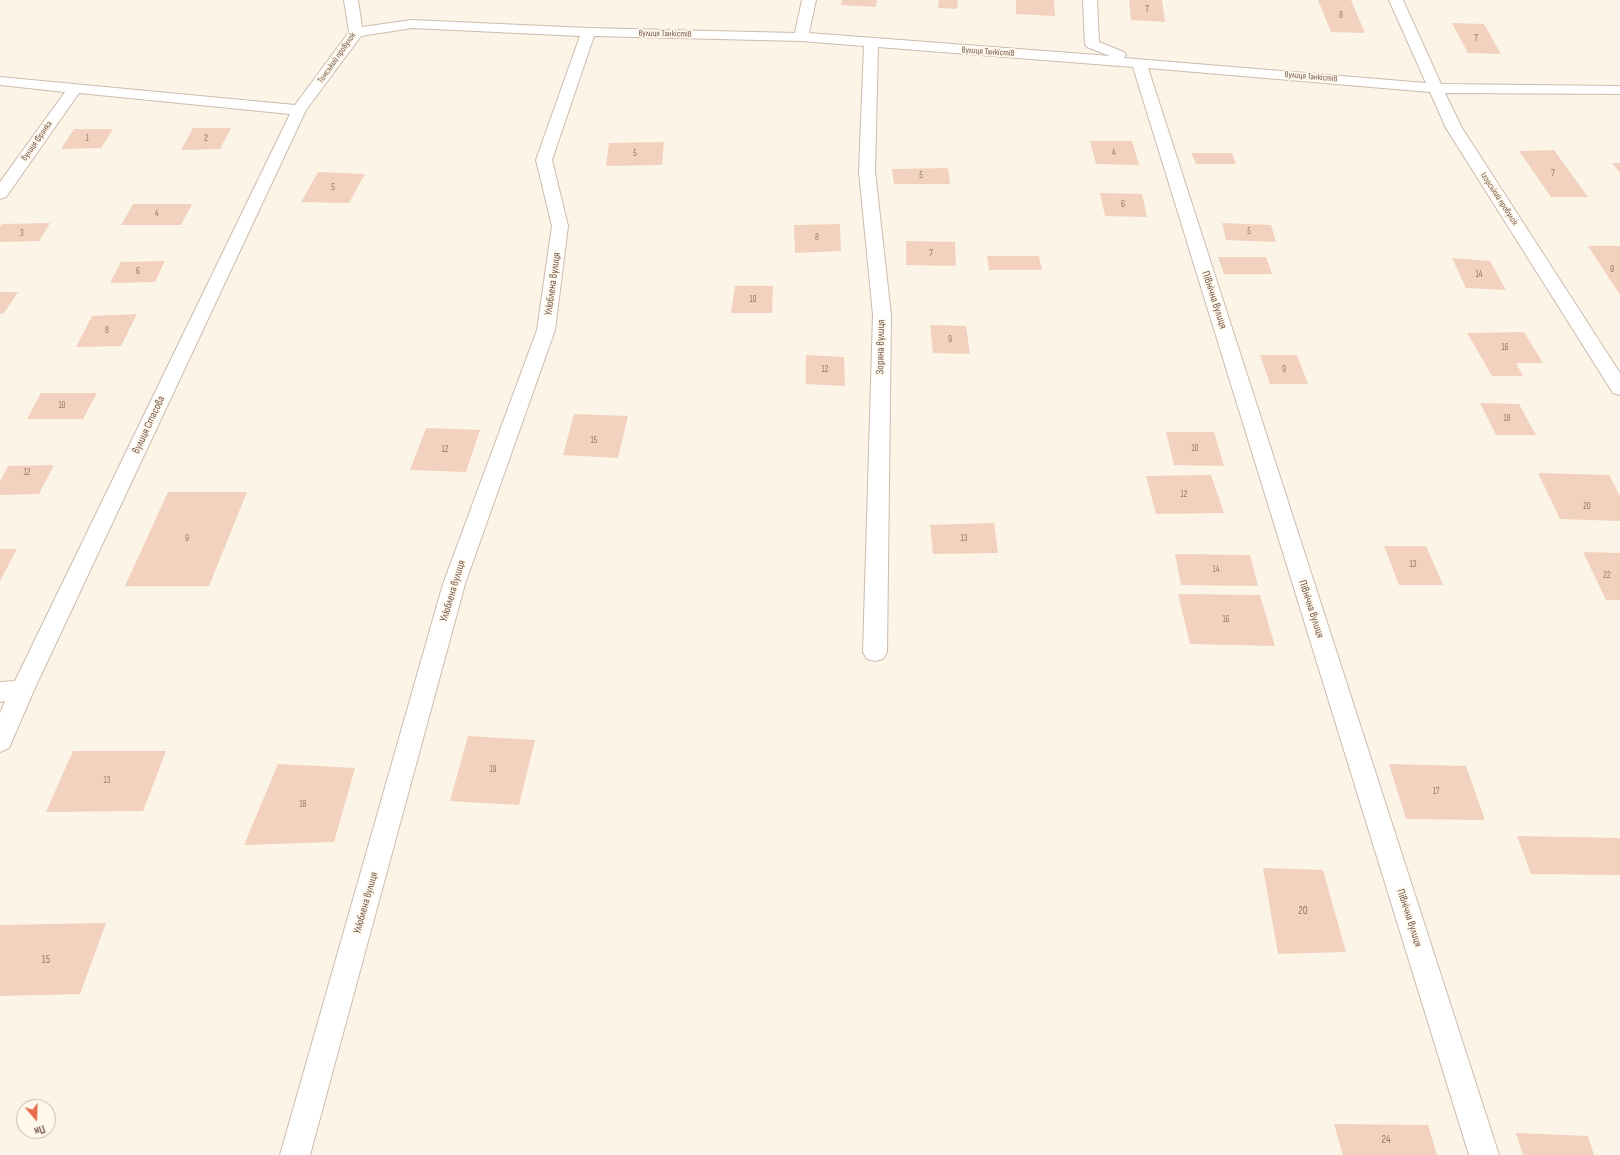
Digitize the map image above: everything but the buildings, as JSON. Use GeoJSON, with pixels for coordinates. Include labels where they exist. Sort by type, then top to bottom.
{"type":"FeatureCollection","features":[{"type":"Feature","properties":{"kind":"street","name":"Томський провулок"},"geometry":{"type":"LineString","coordinates":[[299,110],[356,32],[350,0]]}},
{"type":"Feature","properties":{"kind":"street"},"geometry":{"type":"LineString","coordinates":[[801,37],[810,0]]}},
{"type":"Feature","properties":{"kind":"street"},"geometry":{"type":"LineString","coordinates":[[1090,0],[1092,44],[1139,63]]}},
{"type":"Feature","properties":{"kind":"street","name":"Ігорський провулок"},"geometry":{"type":"LineString","coordinates":[[1396,0],[1454,128],[1620,388]]}},
{"type":"Feature","properties":{"kind":"street","name":"вулиця Танкістів"},"geometry":{"type":"LineString","coordinates":[[356,32],[412,24],[588,32],[801,37],[1436,88],[1620,90]]}},
{"type":"Feature","properties":{"kind":"street","name":"Улюблена вулиця"},"geometry":{"type":"LineString","coordinates":[[295,1155],[454,584],[546,330],[560,226],[544,160],[588,32]]}},
{"type":"Feature","properties":{"kind":"street","name":"Зоряна вулиця"},"geometry":{"type":"LineString","coordinates":[[871,43],[867,171],[882,315],[875,652]]}},
{"type":"Feature","properties":{"kind":"street","name":"Північна вулиця"},"geometry":{"type":"LineString","coordinates":[[1139,63],[1484,1155]]}},
{"type":"Feature","properties":{"kind":"street"},"geometry":{"type":"LineString","coordinates":[[0,81],[299,110]]}},
{"type":"Feature","properties":{"kind":"street","name":"вулиця Франка"},"geometry":{"type":"LineString","coordinates":[[0,194],[75,88]]}},
{"type":"Feature","properties":{"kind":"street","name":"вулиця Стасова"},"geometry":{"type":"LineString","coordinates":[[0,740],[11,691],[299,110]]}}]}
